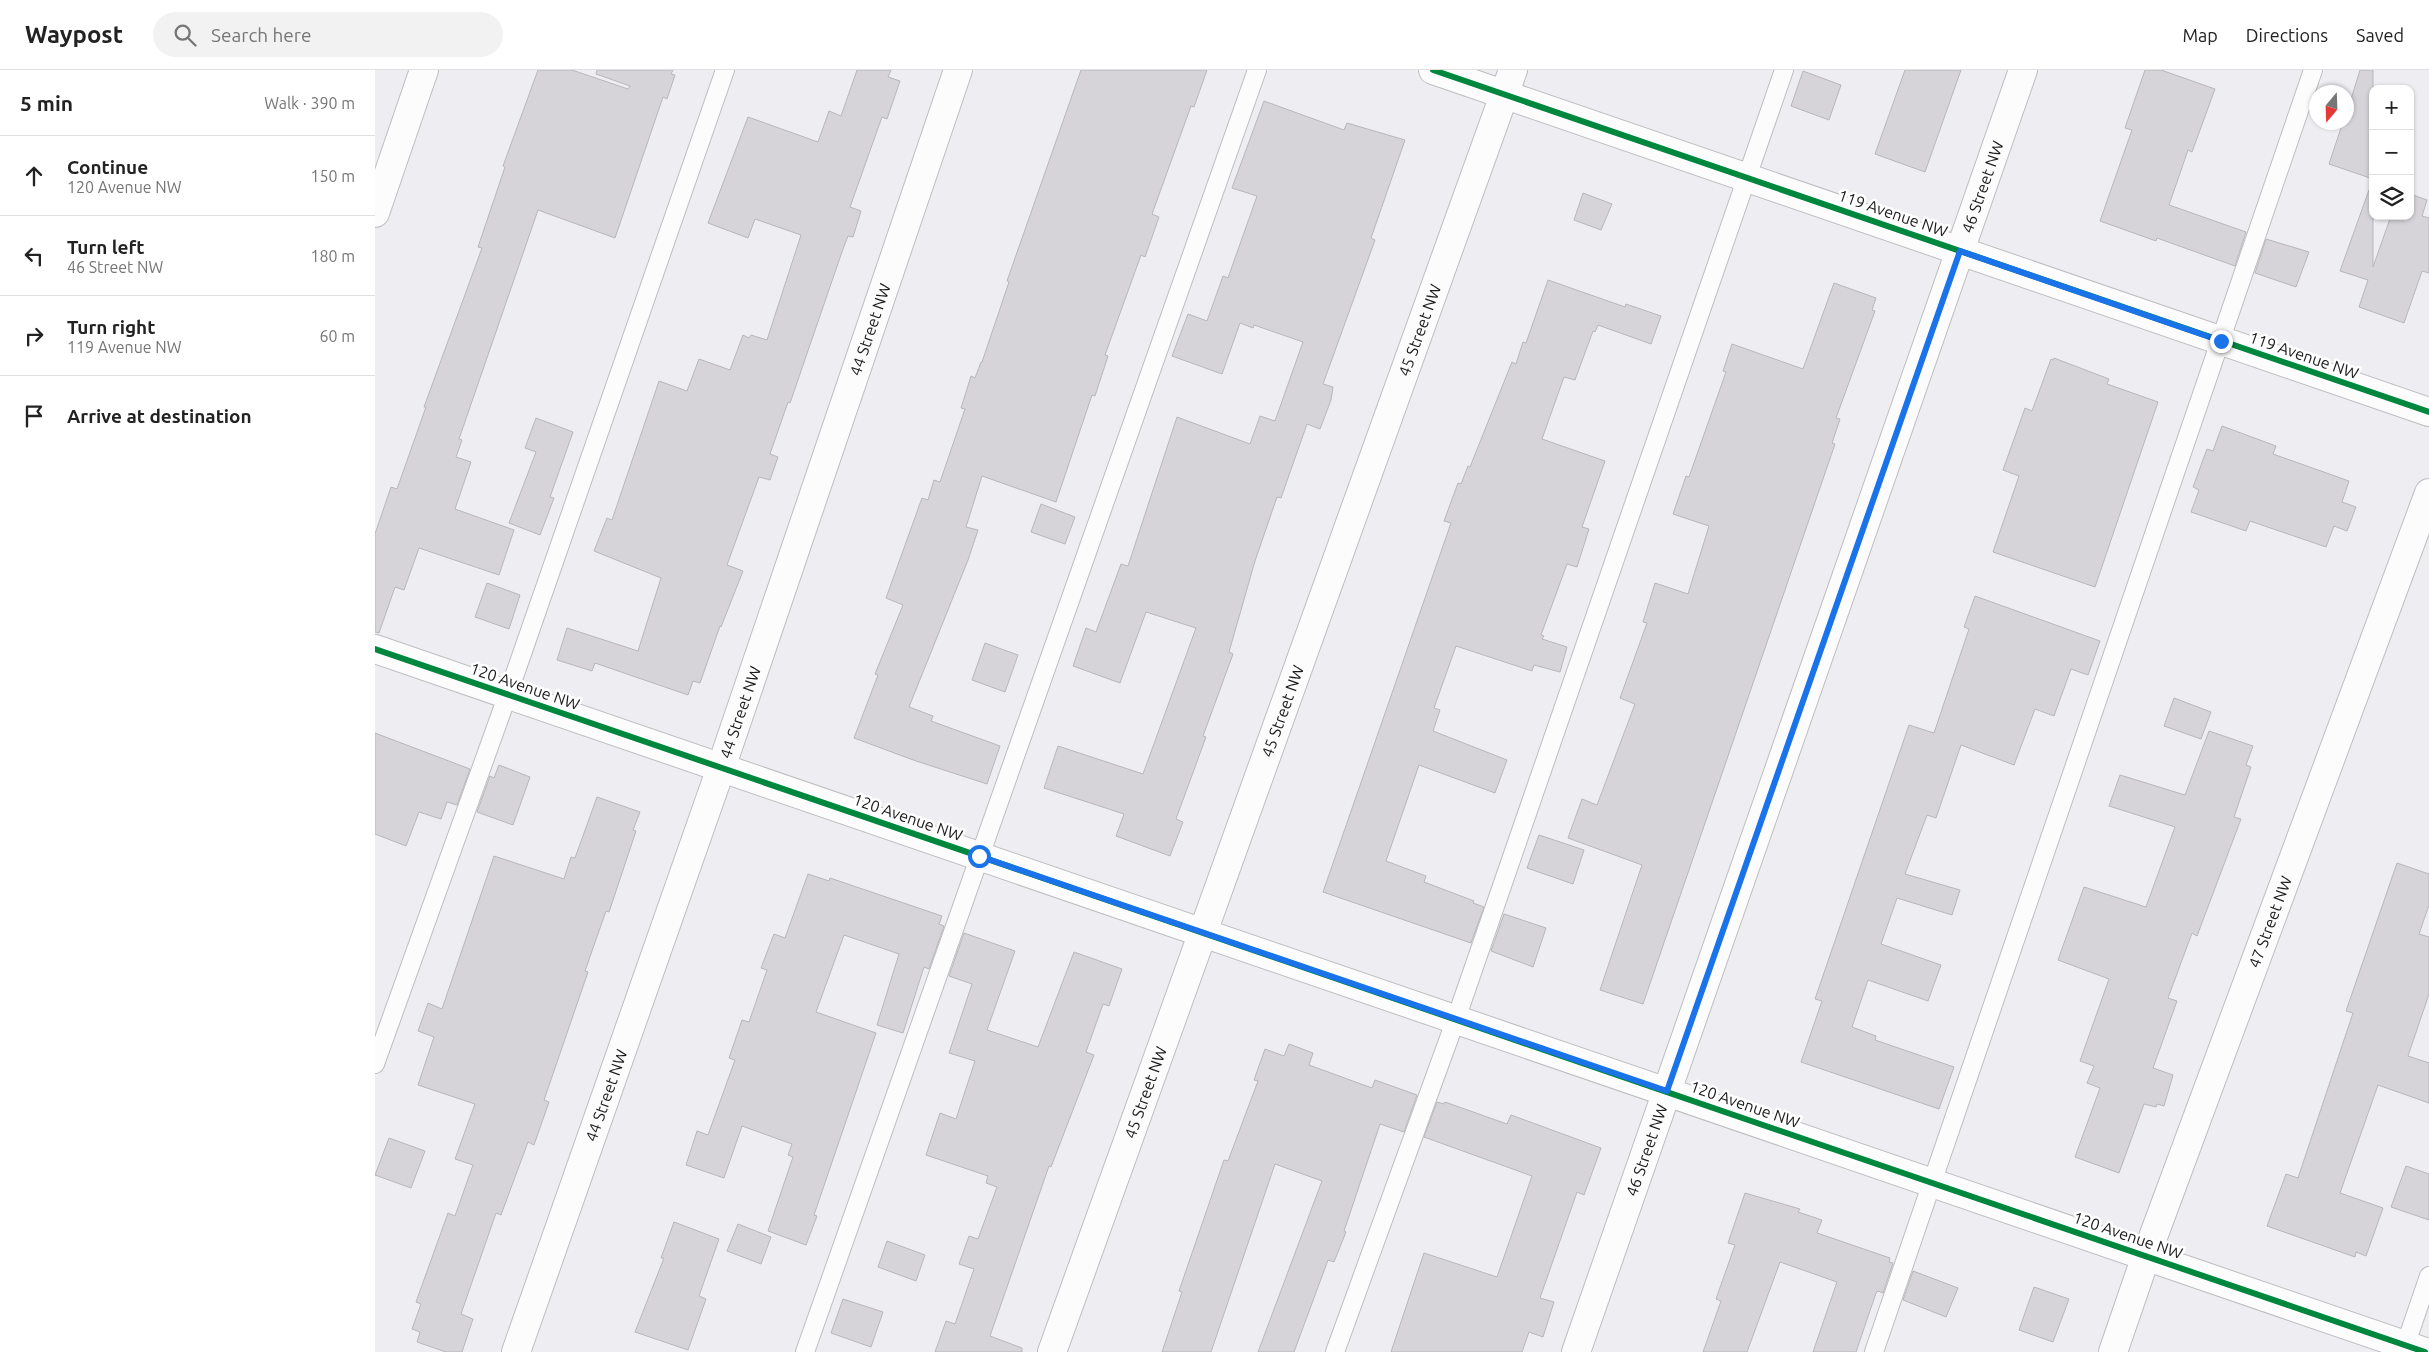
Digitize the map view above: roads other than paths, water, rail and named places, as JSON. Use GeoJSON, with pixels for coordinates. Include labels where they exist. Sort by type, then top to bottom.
{"type":"FeatureCollection","features":[{"type":"Feature","properties":{"kind":"street"},"geometry":{"type":"LineString","coordinates":[[375,213],[424,70]]}},
{"type":"Feature","properties":{"kind":"street","name":"44 Street NW"},"geometry":{"type":"LineString","coordinates":[[516,1352],[721,768],[958,70]]}},
{"type":"Feature","properties":{"kind":"street","name":"119 Avenue NW"},"geometry":{"type":"LineString","coordinates":[[1433,70],[1509,82],[1747,178],[2429,412]]}},
{"type":"Feature","properties":{"kind":"street","name":"46 Street NW"},"geometry":{"type":"LineString","coordinates":[[1575,1352],[2023,70]]}},
{"type":"Feature","properties":{"kind":"street","name":"45 Street NW"},"geometry":{"type":"LineString","coordinates":[[1051,1352],[1509,82]]}},
{"type":"Feature","properties":{"kind":"street","name":"47 Street NW"},"geometry":{"type":"LineString","coordinates":[[2113,1352],[2146,1256],[2429,493]]}},
{"type":"Feature","properties":{"kind":"street","name":"120 Avenue NW"},"geometry":{"type":"LineString","coordinates":[[375,649],[1667,1091],[2146,1256],[2411,1350]]}},
{"type":"Feature","properties":{"kind":"lane"},"geometry":{"type":"LineString","coordinates":[[375,1064],[507,694],[725,70]]}},
{"type":"Feature","properties":{"kind":"lane"},"geometry":{"type":"LineString","coordinates":[[805,1352],[1257,70]]}},
{"type":"Feature","properties":{"kind":"lane"},"geometry":{"type":"LineString","coordinates":[[1335,1352],[1455,1019],[1784,70]]}},
{"type":"Feature","properties":{"kind":"lane"},"geometry":{"type":"LineString","coordinates":[[1874,1352],[2313,70]]}},
{"type":"Feature","properties":{"kind":"lane"},"geometry":{"type":"LineString","coordinates":[[2411,1350],[2429,1276]]}}]}
